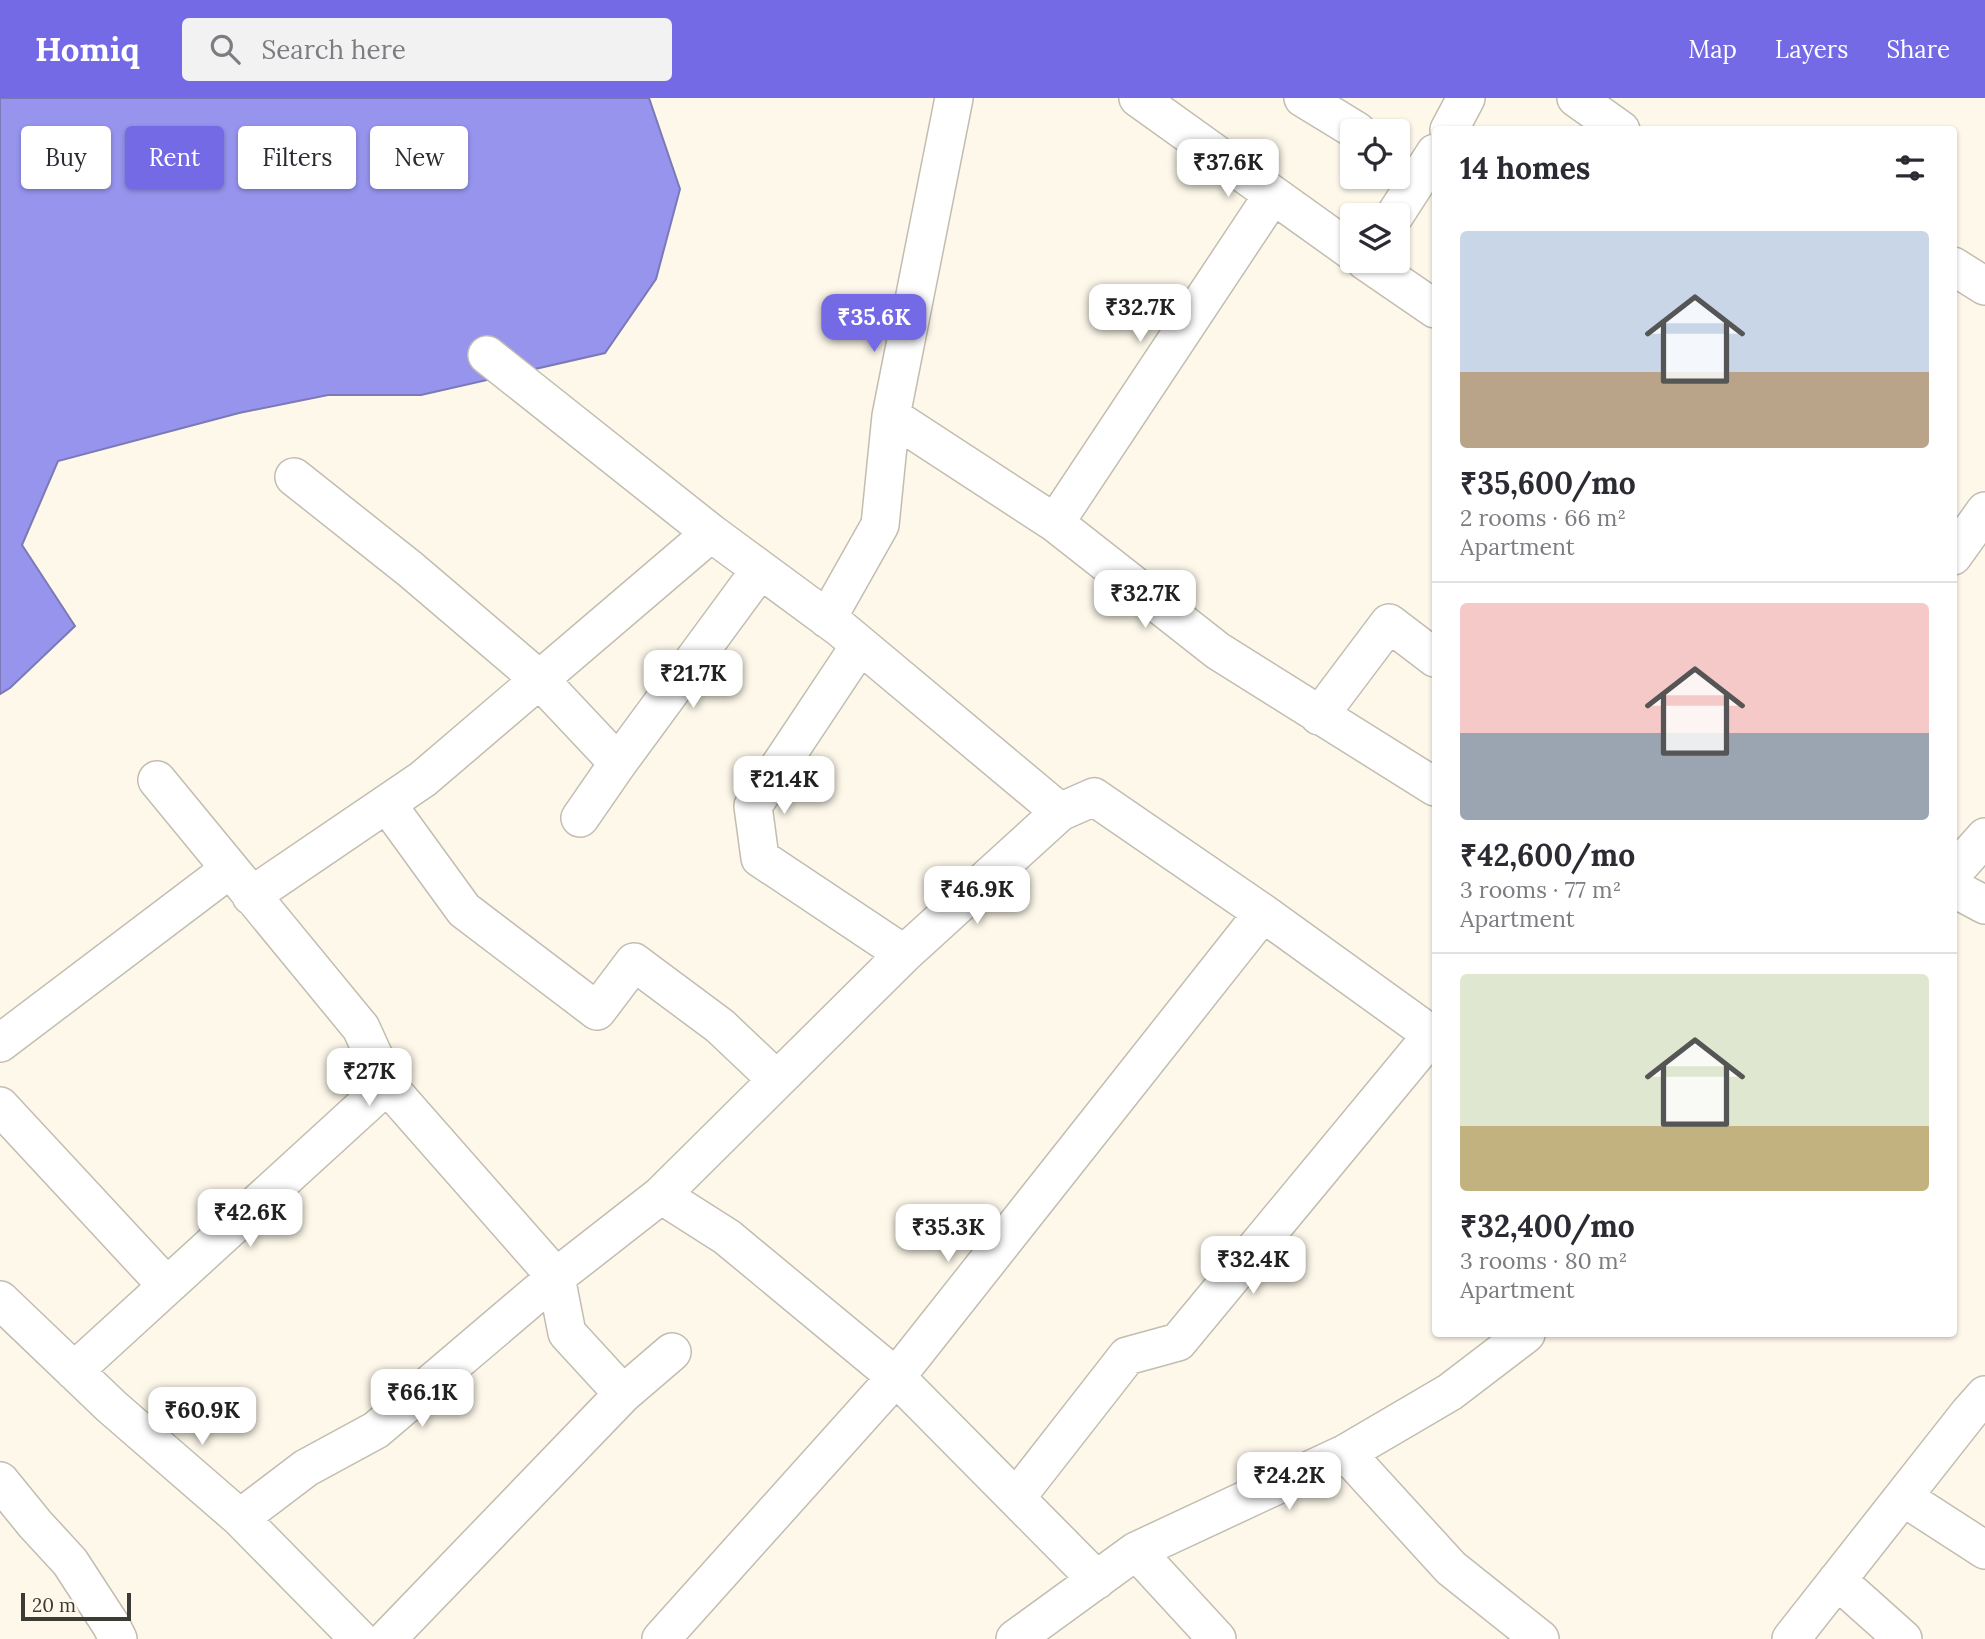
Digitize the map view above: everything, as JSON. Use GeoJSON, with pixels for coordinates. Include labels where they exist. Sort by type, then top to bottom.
{"type":"FeatureCollection","features":[{"type":"Feature","properties":{"kind":"street"},"geometry":{"type":"LineString","coordinates":[[827,619],[880,526],[891,416],[954,98]]}},
{"type":"Feature","properties":{"kind":"street"},"geometry":{"type":"LineString","coordinates":[[1138,98],[1340,243]]}},
{"type":"Feature","properties":{"kind":"street"},"geometry":{"type":"LineString","coordinates":[[1303,98],[1340,121]]}},
{"type":"Feature","properties":{"kind":"street"},"geometry":{"type":"LineString","coordinates":[[1450,126],[1466,98]]}},
{"type":"Feature","properties":{"kind":"street"},"geometry":{"type":"LineString","coordinates":[[1576,98],[1615,126]]}},
{"type":"Feature","properties":{"kind":"street"},"geometry":{"type":"LineString","coordinates":[[1402,203],[1423,166]]}},
{"type":"Feature","properties":{"kind":"street"},"geometry":{"type":"LineString","coordinates":[[1055,523],[1272,196]]}},
{"type":"Feature","properties":{"kind":"street"},"geometry":{"type":"LineString","coordinates":[[1957,268],[1985,286]]}},
{"type":"Feature","properties":{"kind":"street"},"geometry":{"type":"LineString","coordinates":[[1382,273],[1432,307]]}},
{"type":"Feature","properties":{"kind":"street"},"geometry":{"type":"LineString","coordinates":[[487,355],[711,534],[860,645],[1060,812]]}},
{"type":"Feature","properties":{"kind":"street"},"geometry":{"type":"LineString","coordinates":[[891,416],[1055,523],[1218,651],[1432,786]]}},
{"type":"Feature","properties":{"kind":"street"},"geometry":{"type":"LineString","coordinates":[[294,477],[410,569],[539,679],[618,763]]}},
{"type":"Feature","properties":{"kind":"street"},"geometry":{"type":"LineString","coordinates":[[1957,550],[1985,511]]}},
{"type":"Feature","properties":{"kind":"street"},"geometry":{"type":"LineString","coordinates":[[0,1043],[240,882],[387,804],[423,779],[711,534]]}},
{"type":"Feature","properties":{"kind":"street"},"geometry":{"type":"LineString","coordinates":[[580,818],[761,570]]}},
{"type":"Feature","properties":{"kind":"street"},"geometry":{"type":"LineString","coordinates":[[1319,716],[1389,623],[1432,656]]}},
{"type":"Feature","properties":{"kind":"street"},"geometry":{"type":"LineString","coordinates":[[860,645],[753,806],[760,858],[904,954]]}},
{"type":"Feature","properties":{"kind":"street"},"geometry":{"type":"LineString","coordinates":[[157,780],[360,1028],[387,1085],[556,1276],[567,1333],[623,1394]]}},
{"type":"Feature","properties":{"kind":"street"},"geometry":{"type":"LineString","coordinates":[[240,1518],[306,1468],[376,1430],[556,1276],[661,1195],[904,954],[1060,812],[1094,796],[1432,1035]]}},
{"type":"Feature","properties":{"kind":"street"},"geometry":{"type":"LineString","coordinates":[[387,804],[464,910],[597,1011],[634,962],[720,1026],[777,1080]]}},
{"type":"Feature","properties":{"kind":"street"},"geometry":{"type":"LineString","coordinates":[[1957,869],[1985,838]]}},
{"type":"Feature","properties":{"kind":"street"},"geometry":{"type":"LineString","coordinates":[[1957,890],[1985,905]]}},
{"type":"Feature","properties":{"kind":"street"},"geometry":{"type":"LineString","coordinates":[[661,1639],[896,1377],[1263,914]]}},
{"type":"Feature","properties":{"kind":"street"},"geometry":{"type":"LineString","coordinates":[[1016,1498],[1126,1356],[1178,1342],[1432,1038]]}},
{"type":"Feature","properties":{"kind":"street"},"geometry":{"type":"LineString","coordinates":[[74,1371],[387,1085]]}},
{"type":"Feature","properties":{"kind":"street"},"geometry":{"type":"LineString","coordinates":[[0,1106],[167,1286]]}},
{"type":"Feature","properties":{"kind":"street"},"geometry":{"type":"LineString","coordinates":[[661,1195],[727,1237],[896,1377],[1097,1580]]}},
{"type":"Feature","properties":{"kind":"street"},"geometry":{"type":"LineString","coordinates":[[0,1300],[112,1407],[240,1518],[359,1639]]}},
{"type":"Feature","properties":{"kind":"street"},"geometry":{"type":"LineString","coordinates":[[1015,1639],[1136,1551],[1346,1453],[1450,1392],[1522,1337]]}},
{"type":"Feature","properties":{"kind":"street"},"geometry":{"type":"LineString","coordinates":[[387,1639],[623,1394],[672,1352]]}},
{"type":"Feature","properties":{"kind":"street"},"geometry":{"type":"LineString","coordinates":[[1791,1639],[1903,1497],[1980,1409]]}},
{"type":"Feature","properties":{"kind":"street"},"geometry":{"type":"LineString","coordinates":[[1346,1453],[1451,1568],[1539,1639]]}},
{"type":"Feature","properties":{"kind":"street"},"geometry":{"type":"LineString","coordinates":[[0,1481],[70,1562],[118,1639]]}},
{"type":"Feature","properties":{"kind":"street"},"geometry":{"type":"LineString","coordinates":[[1903,1497],[1985,1550]]}},
{"type":"Feature","properties":{"kind":"street"},"geometry":{"type":"LineString","coordinates":[[1136,1551],[1217,1639]]}},
{"type":"Feature","properties":{"kind":"street"},"geometry":{"type":"LineString","coordinates":[[1838,1580],[1903,1639]]}},
{"type":"Feature","properties":{"kind":"shaded area"},"geometry":{"type":"Polygon","coordinates":[[[0,98],[649,98],[680,189],[656,279],[605,353],[421,395],[328,395],[239,413],[58,461],[22,545],[75,626],[10,688],[0,694],[0,98]]]}}]}
